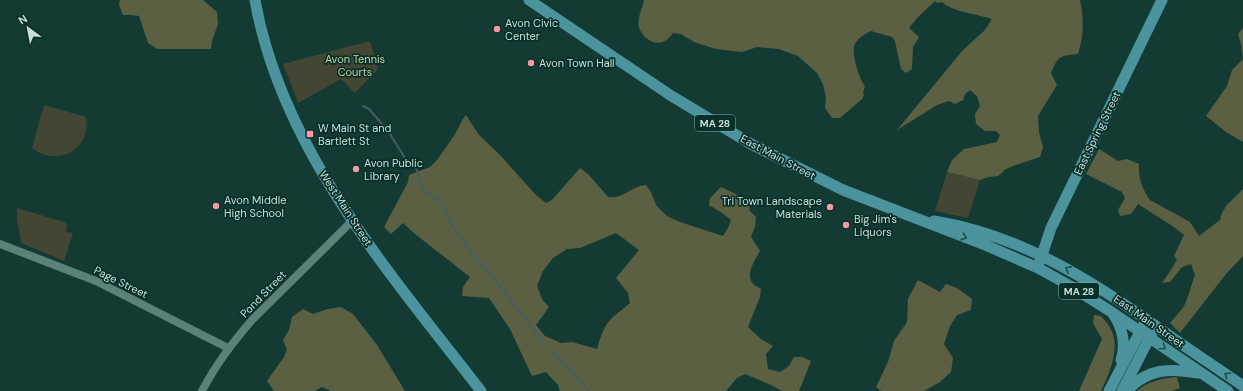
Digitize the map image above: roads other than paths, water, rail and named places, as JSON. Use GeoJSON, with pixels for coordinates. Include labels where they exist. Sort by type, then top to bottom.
{"type":"FeatureCollection","features":[{"type":"Feature","properties":{"kind":"main road","name":"West Main Street"},"geometry":{"type":"LineString","coordinates":[[255,0],[264,38],[275,72],[288,105],[308,146],[352,221],[481,391]]}},
{"type":"Feature","properties":{"kind":"main road","name":"East Main Street"},"geometry":{"type":"LineString","coordinates":[[529,0],[670,95],[751,144],[842,190],[887,208],[915,217],[1038,268],[1110,311],[1228,391]]}},
{"type":"Feature","properties":{"kind":"main road","name":"East Spring Street"},"geometry":{"type":"LineString","coordinates":[[1038,268],[1051,228],[1162,0]]}},
{"type":"Feature","properties":{"kind":"main road","name":"East Main Street"},"geometry":{"type":"LineString","coordinates":[[915,217],[970,228],[1008,241],[1042,256],[1084,278],[1243,386]]}},
{"type":"Feature","properties":{"kind":"main road"},"geometry":{"type":"LineString","coordinates":[[1110,311],[1120,325],[1123,338],[1122,357],[1111,387]]}},
{"type":"Feature","properties":{"kind":"main road"},"geometry":{"type":"LineString","coordinates":[[1111,387],[1152,323]]}},
{"type":"Feature","properties":{"kind":"main road"},"geometry":{"type":"LineString","coordinates":[[1122,391],[1144,334]]}},
{"type":"Feature","properties":{"kind":"main road"},"geometry":{"type":"LineString","coordinates":[[1127,391],[1145,376],[1158,372],[1171,370],[1202,374]]}},
{"type":"Feature","properties":{"kind":"street","name":"Pond Street"},"geometry":{"type":"LineString","coordinates":[[202,391],[228,348],[252,320],[352,221]]}},
{"type":"Feature","properties":{"kind":"street","name":"Page Street"},"geometry":{"type":"LineString","coordinates":[[0,244],[96,281],[228,348]]}},
{"type":"Feature","properties":{"kind":"waterway"},"geometry":{"type":"LineString","coordinates":[[363,106],[369,109],[388,131],[407,161],[413,164],[418,172],[422,189],[444,205],[452,226],[543,342]]}},
{"type":"Feature","properties":{"kind":"waterway"},"geometry":{"type":"LineString","coordinates":[[553,352],[589,391]]}},
{"type":"Feature","properties":{"kind":"place","name":"Avon Civic Center"},"geometry":{"type":"Point","coordinates":[497,29]}},
{"type":"Feature","properties":{"kind":"place","name":"Avon Town Hall"},"geometry":{"type":"Point","coordinates":[531,63]}},
{"type":"Feature","properties":{"kind":"place","name":"W Main St and Bartlett St"},"geometry":{"type":"Point","coordinates":[310,134]}},
{"type":"Feature","properties":{"kind":"place","name":"Avon Public Library"},"geometry":{"type":"Point","coordinates":[356,169]}},
{"type":"Feature","properties":{"kind":"place","name":"Avon Middle High School"},"geometry":{"type":"Point","coordinates":[216,206]}},
{"type":"Feature","properties":{"kind":"place","name":"Tri Town Landscape Materials"},"geometry":{"type":"Point","coordinates":[830,207]}},
{"type":"Feature","properties":{"kind":"place","name":"Big Jim's Liquors"},"geometry":{"type":"Point","coordinates":[846,225]}},
{"type":"Feature","properties":{"kind":"park label","name":"Avon Tennis Courts"},"geometry":{"type":"Point","coordinates":[355,65]}}]}
